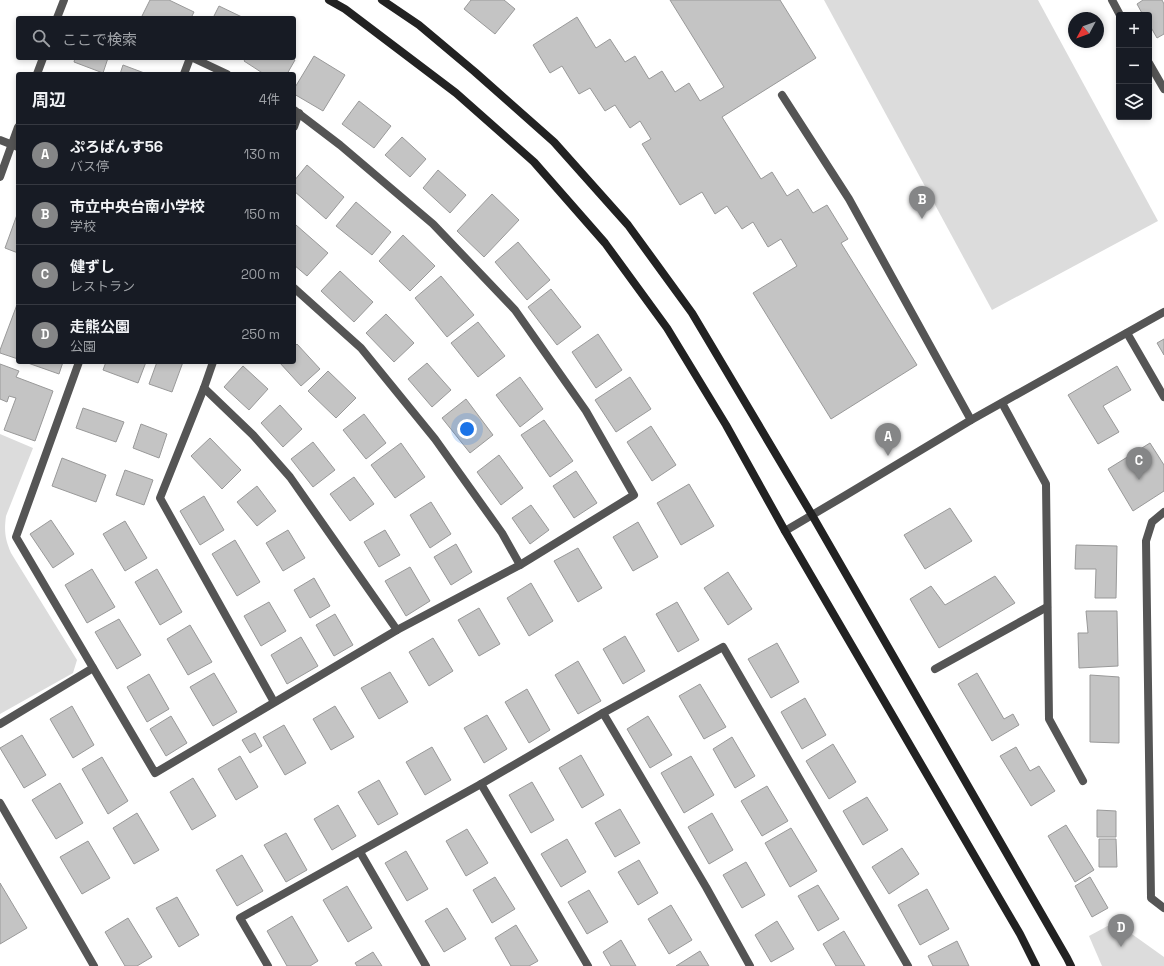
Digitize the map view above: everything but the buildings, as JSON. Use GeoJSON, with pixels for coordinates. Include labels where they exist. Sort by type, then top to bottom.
{"type":"FeatureCollection","features":[{"type":"Feature","properties":{"kind":"street"},"geometry":{"type":"LineString","coordinates":[[58,16],[64,0]]}},
{"type":"Feature","properties":{"kind":"street"},"geometry":{"type":"LineString","coordinates":[[329,0],[345,9],[462,98],[534,162],[605,243],[667,328],[726,425],[785,531],[1020,934],[1036,966]]}},
{"type":"Feature","properties":{"kind":"street"},"geometry":{"type":"LineString","coordinates":[[382,0],[431,35],[554,142],[628,225],[692,313],[812,516],[1067,958],[1070,966]]}},
{"type":"Feature","properties":{"kind":"street"},"geometry":{"type":"LineString","coordinates":[[1112,0],[1118,12]]}},
{"type":"Feature","properties":{"kind":"street"},"geometry":{"type":"LineString","coordinates":[[38,72],[42,60]]}},
{"type":"Feature","properties":{"kind":"street"},"geometry":{"type":"LineString","coordinates":[[185,72],[191,60]]}},
{"type":"Feature","properties":{"kind":"street"},"geometry":{"type":"LineString","coordinates":[[196,60],[224,72]]}},
{"type":"Feature","properties":{"kind":"street"},"geometry":{"type":"LineString","coordinates":[[1152,68],[1164,89]]}},
{"type":"Feature","properties":{"kind":"street"},"geometry":{"type":"LineString","coordinates":[[782,95],[849,199],[971,420]]}},
{"type":"Feature","properties":{"kind":"street"},"geometry":{"type":"LineString","coordinates":[[78,364],[16,537],[155,772],[397,630],[520,565],[634,495],[586,410],[515,310],[433,224],[340,145],[297,112]]}},
{"type":"Feature","properties":{"kind":"street"},"geometry":{"type":"LineString","coordinates":[[0,140],[15,145],[0,177]]}},
{"type":"Feature","properties":{"kind":"street"},"geometry":{"type":"LineString","coordinates":[[296,290],[362,348],[435,439],[502,534],[520,565]]}},
{"type":"Feature","properties":{"kind":"street"},"geometry":{"type":"LineString","coordinates":[[785,531],[971,420],[1164,312]]}},
{"type":"Feature","properties":{"kind":"street"},"geometry":{"type":"LineString","coordinates":[[1127,333],[1164,397]]}},
{"type":"Feature","properties":{"kind":"street"},"geometry":{"type":"LineString","coordinates":[[211,364],[204,388],[160,498],[274,702]]}},
{"type":"Feature","properties":{"kind":"street"},"geometry":{"type":"LineString","coordinates":[[204,388],[252,435],[290,477],[397,630]]}},
{"type":"Feature","properties":{"kind":"street"},"geometry":{"type":"LineString","coordinates":[[1002,403],[1046,484],[1049,719],[1083,781]]}},
{"type":"Feature","properties":{"kind":"street"},"geometry":{"type":"LineString","coordinates":[[1164,512],[1152,522],[1146,541],[1151,898],[1164,908]]}},
{"type":"Feature","properties":{"kind":"street"},"geometry":{"type":"LineString","coordinates":[[935,669],[1048,607]]}},
{"type":"Feature","properties":{"kind":"street"},"geometry":{"type":"LineString","coordinates":[[268,966],[240,918],[723,647],[908,966]]}},
{"type":"Feature","properties":{"kind":"street"},"geometry":{"type":"LineString","coordinates":[[0,724],[93,668]]}},
{"type":"Feature","properties":{"kind":"street"},"geometry":{"type":"LineString","coordinates":[[603,713],[706,887],[750,966]]}},
{"type":"Feature","properties":{"kind":"street"},"geometry":{"type":"LineString","coordinates":[[481,784],[588,966]]}},
{"type":"Feature","properties":{"kind":"street"},"geometry":{"type":"LineString","coordinates":[[0,803],[94,966]]}},
{"type":"Feature","properties":{"kind":"street"},"geometry":{"type":"LineString","coordinates":[[360,852],[426,966]]}},
{"type":"Feature","properties":{"kind":"shaded area"},"geometry":{"type":"Polygon","coordinates":[[[824,0],[1038,0],[1158,221],[992,310],[824,0]]]}},
{"type":"Feature","properties":{"kind":"shaded area"},"geometry":{"type":"Polygon","coordinates":[[[0,434],[33,448],[6,516],[5,531],[7,543],[11,553],[77,660],[73,673],[0,714],[0,434]]]}},
{"type":"Feature","properties":{"kind":"shaded area"},"geometry":{"type":"Polygon","coordinates":[[[1115,922],[1164,957],[1164,966],[1102,966],[1089,936],[1115,922]]]}},
{"type":"Feature","properties":{"kind":"place","name":"市立中央台南小学校"},"geometry":{"type":"Point","coordinates":[922,219]}},
{"type":"Feature","properties":{"kind":"place","name":"ぷろばんす56"},"geometry":{"type":"Point","coordinates":[888,456]}},
{"type":"Feature","properties":{"kind":"place","name":"健ずし"},"geometry":{"type":"Point","coordinates":[1139,480]}},
{"type":"Feature","properties":{"kind":"place","name":"走熊公園"},"geometry":{"type":"Point","coordinates":[1121,947]}}]}
